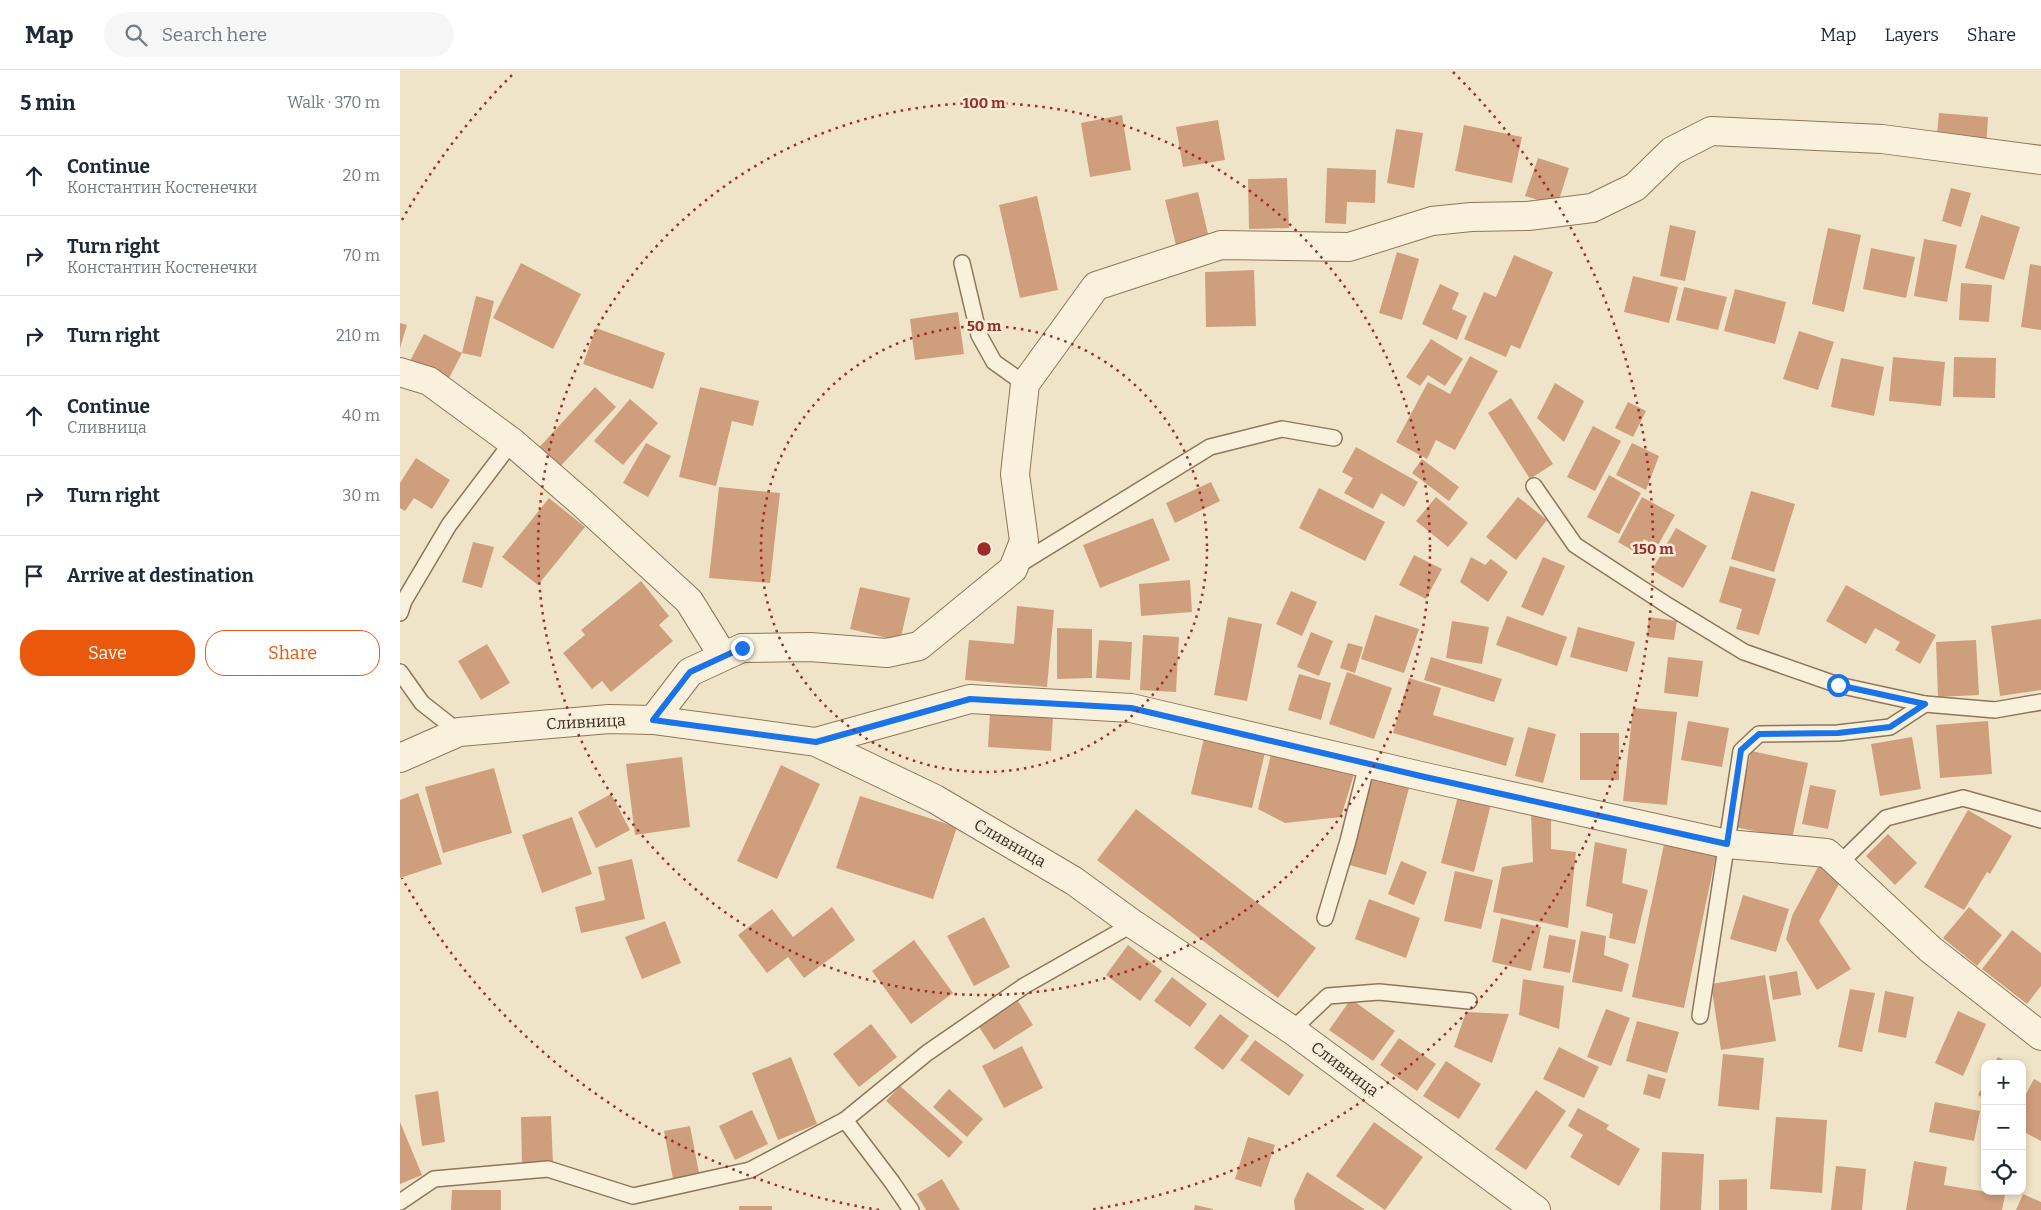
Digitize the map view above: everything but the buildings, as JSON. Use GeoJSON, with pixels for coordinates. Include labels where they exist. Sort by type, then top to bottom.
{"type":"FeatureCollection","features":[{"type":"Feature","properties":{"kind":"street"},"geometry":{"type":"LineString","coordinates":[[653,720],[690,672],[742,648],[810,647],[887,653],[919,646],[1013,569],[1024,541],[1015,474],[1025,384],[1096,286],[1221,245],[1349,247],[1432,221],[1471,217],[1528,216],[1592,208],[1635,187],[1672,151],[1711,131],[1882,139],[2041,160]]}},
{"type":"Feature","properties":{"kind":"street"},"geometry":{"type":"LineString","coordinates":[[400,372],[429,381],[512,442],[689,601],[723,656]]}},
{"type":"Feature","properties":{"kind":"street"},"geometry":{"type":"LineString","coordinates":[[816,742],[970,699],[1131,708],[1367,764],[1727,844],[1826,853],[1930,949],[2041,1036]]}},
{"type":"Feature","properties":{"kind":"street","name":"Сливница"},"geometry":{"type":"LineString","coordinates":[[400,758],[459,732],[609,719],[653,720],[816,742],[935,799],[1074,880],[1133,924],[1292,1030],[1536,1210]]}},
{"type":"Feature","properties":{"kind":"lane"},"geometry":{"type":"LineString","coordinates":[[962,263],[979,335],[994,362],[1025,384]]}},
{"type":"Feature","properties":{"kind":"lane"},"geometry":{"type":"LineString","coordinates":[[1013,569],[1210,447],[1282,429],[1334,438]]}},
{"type":"Feature","properties":{"kind":"lane"},"geometry":{"type":"LineString","coordinates":[[400,613],[404,601],[449,525],[512,442]]}},
{"type":"Feature","properties":{"kind":"lane"},"geometry":{"type":"LineString","coordinates":[[1534,486],[1575,545],[1744,652],[1838,685],[1925,704],[1995,710],[2041,702]]}},
{"type":"Feature","properties":{"kind":"lane"},"geometry":{"type":"LineString","coordinates":[[400,672],[422,703],[459,732]]}},
{"type":"Feature","properties":{"kind":"lane"},"geometry":{"type":"LineString","coordinates":[[1700,1016],[1741,750],[1759,734],[1838,733],[1890,727],[1925,704]]}},
{"type":"Feature","properties":{"kind":"lane"},"geometry":{"type":"LineString","coordinates":[[1325,918],[1348,841],[1367,764]]}},
{"type":"Feature","properties":{"kind":"lane"},"geometry":{"type":"LineString","coordinates":[[1838,864],[1886,818],[1963,798],[2041,820]]}},
{"type":"Feature","properties":{"kind":"lane"},"geometry":{"type":"LineString","coordinates":[[400,1202],[434,1179],[548,1169],[632,1196],[750,1170],[845,1120],[927,1053],[1024,986],[1133,924]]}},
{"type":"Feature","properties":{"kind":"lane"},"geometry":{"type":"LineString","coordinates":[[1292,1030],[1328,996],[1379,992],[1469,1001]]}},
{"type":"Feature","properties":{"kind":"lane"},"geometry":{"type":"LineString","coordinates":[[845,1120],[911,1210]]}},
{"type":"Feature","properties":{"kind":"route"},"geometry":{"type":"LineString","coordinates":[[742,648],[690,672],[653,720],[816,742],[970,699],[1131,708],[1591,815],[1727,844],[1741,750],[1759,734],[1838,733],[1890,727],[1925,704],[1838,685]]}}]}
